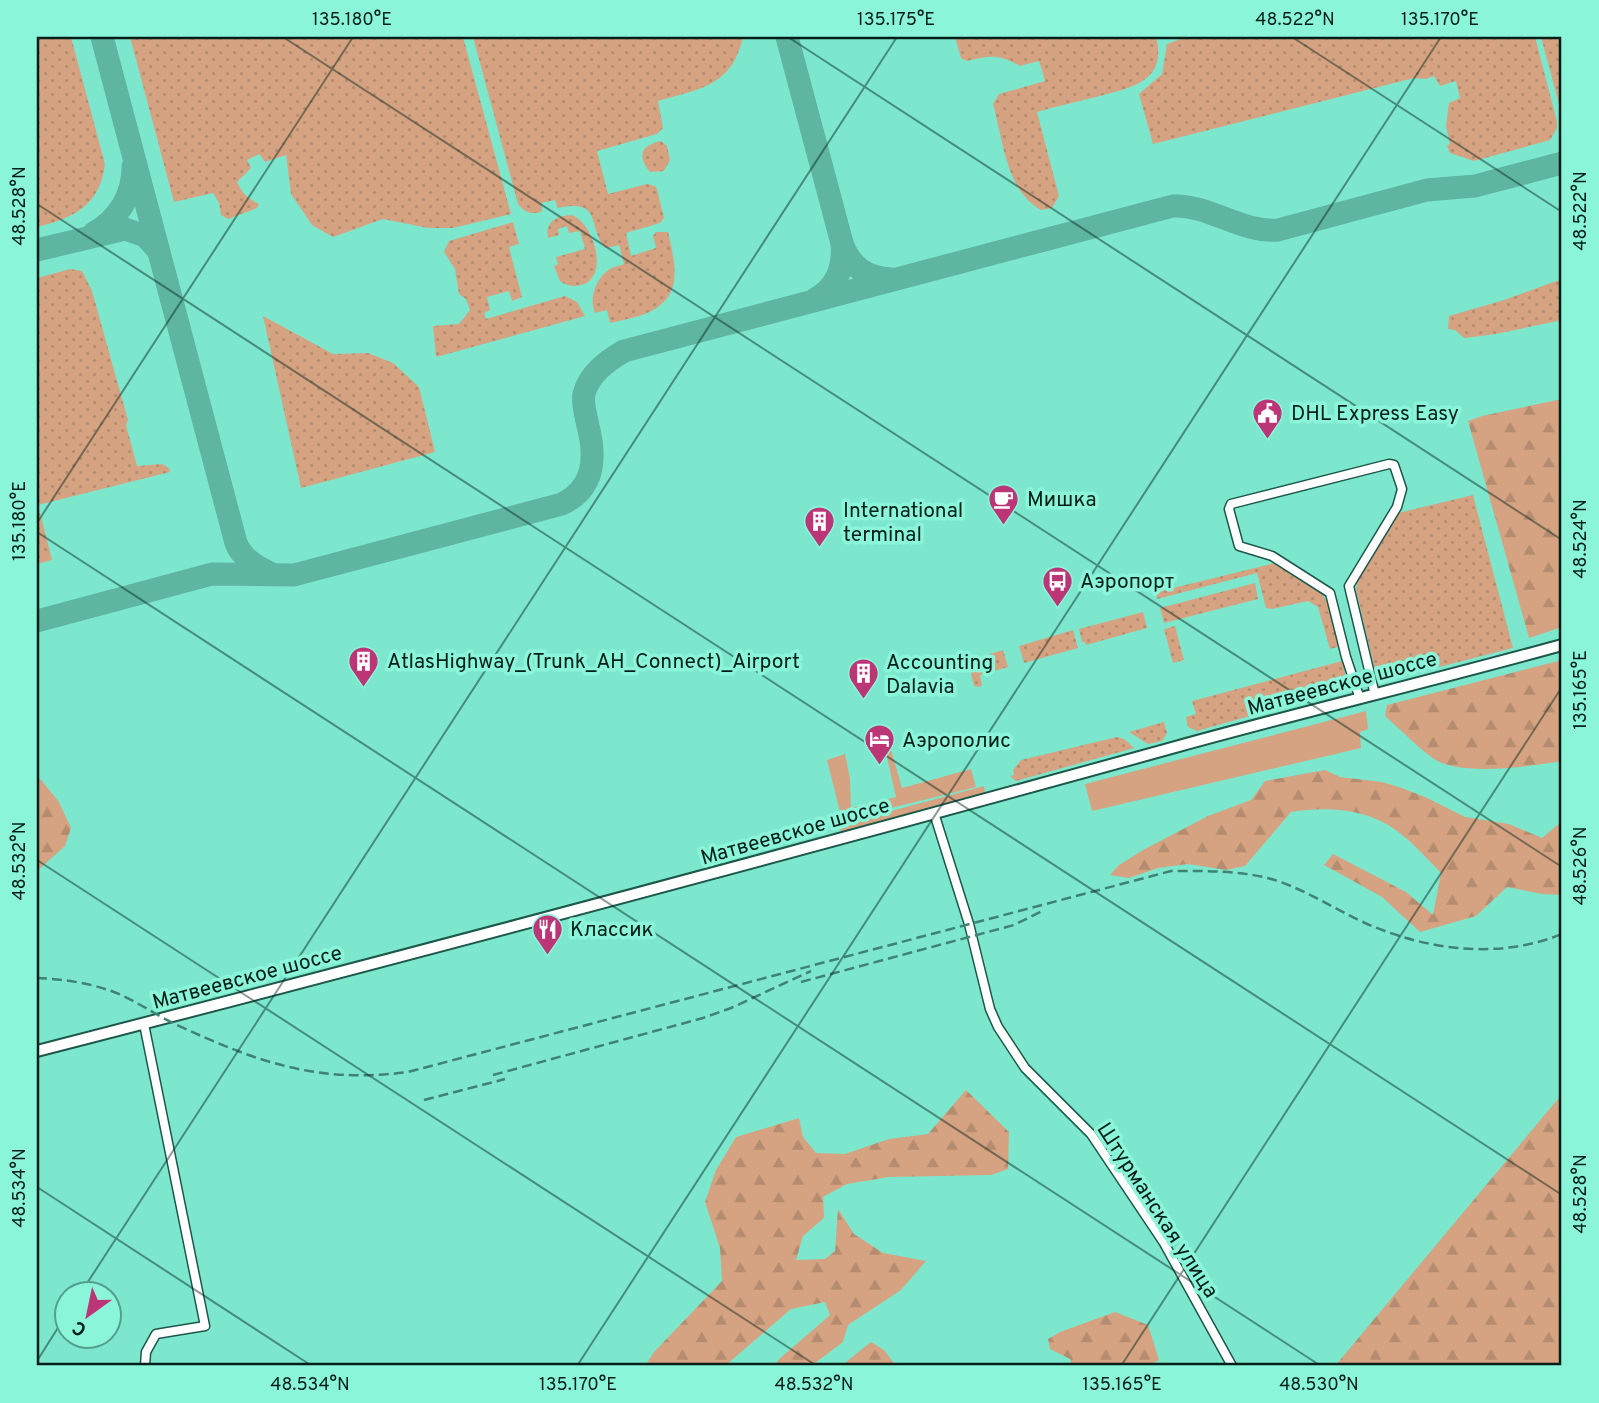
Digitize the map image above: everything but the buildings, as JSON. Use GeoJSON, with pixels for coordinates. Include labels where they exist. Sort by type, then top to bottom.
{"type":"FeatureCollection","features":[{"type":"Feature","properties":{"kind":"main road","name":"Матвеевское шоссе"},"geometry":{"type":"LineString","coordinates":[[37,1051],[568,913],[1562,645]]}},
{"type":"Feature","properties":{"kind":"street"},"geometry":{"type":"LineString","coordinates":[[1360,699],[1330,593],[1272,556],[1239,546],[1229,509],[1231,504],[1389,464],[1394,465],[1402,489],[1397,507],[1349,586],[1375,695]]}},
{"type":"Feature","properties":{"kind":"street","name":"Штурманская улица"},"geometry":{"type":"LineString","coordinates":[[934,813],[969,923],[990,1009],[998,1027],[1025,1068],[1091,1134],[1164,1243],[1232,1366]]}},
{"type":"Feature","properties":{"kind":"street"},"geometry":{"type":"LineString","coordinates":[[144,1024],[205,1326],[156,1334],[146,1352],[145,1366]]}},
{"type":"Feature","properties":{"kind":"green space"},"geometry":{"type":"Polygon","coordinates":[[[37,37],[71,37],[105,164],[97,190],[83,208],[62,219],[37,227],[37,37]]]}},
{"type":"Feature","properties":{"kind":"green space"},"geometry":{"type":"Polygon","coordinates":[[[130,37],[463,37],[511,214],[453,228],[428,228],[383,219],[333,237],[312,225],[291,194],[286,155],[265,162],[259,154],[247,160],[251,168],[237,182],[246,195],[259,204],[257,208],[228,219],[221,215],[219,203],[213,193],[174,202],[130,37]]]}},
{"type":"Feature","properties":{"kind":"green space"},"geometry":{"type":"Polygon","coordinates":[[[473,37],[743,37],[731,66],[722,76],[700,88],[658,101],[663,128],[657,134],[597,151],[608,194],[647,184],[657,189],[664,218],[660,223],[626,233],[631,256],[656,248],[653,236],[656,232],[668,232],[674,278],[672,289],[659,306],[643,315],[610,323],[607,310],[595,313],[593,296],[599,280],[609,270],[624,264],[619,245],[606,248],[600,240],[589,211],[583,207],[558,208],[555,200],[541,203],[542,211],[532,213],[518,204],[473,37]]]}},
{"type":"Feature","properties":{"kind":"green space"},"geometry":{"type":"Polygon","coordinates":[[[955,37],[1156,37],[1158,52],[1151,73],[1133,86],[1037,112],[1059,196],[1052,208],[1041,210],[1029,201],[1013,178],[993,104],[999,94],[1045,81],[1039,61],[1020,66],[994,57],[967,61],[961,58],[955,37]]]}},
{"type":"Feature","properties":{"kind":"green space"},"geometry":{"type":"Polygon","coordinates":[[[1186,37],[1535,37],[1557,128],[1550,140],[1474,161],[1450,153],[1446,126],[1449,103],[1460,98],[1456,81],[1440,86],[1434,76],[1426,79],[1414,78],[1153,144],[1139,94],[1162,74],[1167,44],[1186,37]]]}},
{"type":"Feature","properties":{"kind":"green space"},"geometry":{"type":"Polygon","coordinates":[[[1541,37],[1562,37],[1562,115],[1541,37]]]}},
{"type":"Feature","properties":{"kind":"green space"},"geometry":{"type":"Polygon","coordinates":[[[661,141],[667,146],[670,160],[664,171],[650,172],[643,161],[643,152],[649,145],[661,141]]]}},
{"type":"Feature","properties":{"kind":"green space"},"geometry":{"type":"Polygon","coordinates":[[[571,215],[586,227],[596,249],[597,261],[590,280],[575,286],[560,281],[554,266],[558,264],[556,257],[585,249],[580,231],[569,233],[567,226],[558,229],[559,235],[548,238],[548,228],[553,221],[571,215]]]}},
{"type":"Feature","properties":{"kind":"green space"},"geometry":{"type":"Polygon","coordinates":[[[513,222],[519,244],[509,247],[522,297],[512,301],[509,291],[487,297],[490,310],[484,313],[486,319],[565,296],[577,302],[585,316],[436,357],[433,326],[459,324],[470,310],[466,299],[459,294],[455,269],[444,252],[449,241],[513,222]]]}},
{"type":"Feature","properties":{"kind":"green space"},"geometry":{"type":"Polygon","coordinates":[[[70,269],[82,271],[92,291],[128,420],[126,425],[137,466],[162,464],[169,468],[170,472],[38,505],[52,560],[37,564],[37,278],[70,269]]]}},
{"type":"Feature","properties":{"kind":"green space"},"geometry":{"type":"Polygon","coordinates":[[[1562,279],[1562,320],[1464,338],[1455,330],[1448,329],[1449,316],[1562,279]]]}},
{"type":"Feature","properties":{"kind":"green space"},"geometry":{"type":"Polygon","coordinates":[[[263,316],[333,354],[368,353],[393,363],[419,387],[435,452],[301,488],[263,316]]]}},
{"type":"Feature","properties":{"kind":"green space"},"geometry":{"type":"Polygon","coordinates":[[[1562,399],[1562,627],[1529,638],[1468,421],[1562,399]]]}},
{"type":"Feature","properties":{"kind":"green space"},"geometry":{"type":"Polygon","coordinates":[[[1473,495],[1513,648],[1392,679],[1374,666],[1356,590],[1358,578],[1398,513],[1473,495]]]}},
{"type":"Feature","properties":{"kind":"green space"},"geometry":{"type":"Polygon","coordinates":[[[1275,563],[1319,589],[1327,602],[1341,646],[1330,649],[1318,607],[1308,601],[1266,608],[1257,573],[1157,599],[1157,594],[1161,591],[1275,563]]]}},
{"type":"Feature","properties":{"kind":"green space"},"geometry":{"type":"Polygon","coordinates":[[[1255,583],[1258,599],[1164,623],[1160,608],[1255,583]]]}},
{"type":"Feature","properties":{"kind":"green space"},"geometry":{"type":"Polygon","coordinates":[[[1143,612],[1147,628],[1086,645],[1082,642],[1079,629],[1143,612]]]}},
{"type":"Feature","properties":{"kind":"green space"},"geometry":{"type":"Polygon","coordinates":[[[1175,626],[1184,660],[1173,663],[1164,629],[1175,626]]]}},
{"type":"Feature","properties":{"kind":"green space"},"geometry":{"type":"Polygon","coordinates":[[[1073,630],[1078,648],[1024,663],[1019,646],[1073,630]]]}},
{"type":"Feature","properties":{"kind":"green space"},"geometry":{"type":"Polygon","coordinates":[[[1003,650],[1008,667],[980,675],[982,685],[974,686],[968,661],[1003,650]]]}},
{"type":"Feature","properties":{"kind":"green space"},"geometry":{"type":"Polygon","coordinates":[[[1562,660],[1562,761],[1497,769],[1461,768],[1434,759],[1385,716],[1387,705],[1562,660]]]}},
{"type":"Feature","properties":{"kind":"green space"},"geometry":{"type":"Polygon","coordinates":[[[1342,661],[1345,678],[1335,692],[1197,731],[1188,727],[1186,717],[1196,714],[1192,701],[1342,661]]]}},
{"type":"Feature","properties":{"kind":"green space"},"geometry":{"type":"Polygon","coordinates":[[[1366,711],[1368,729],[1360,732],[1361,748],[1092,811],[1085,784],[1366,711]]]}},
{"type":"Feature","properties":{"kind":"green space"},"geometry":{"type":"Polygon","coordinates":[[[1164,722],[1167,733],[1162,741],[1148,744],[1129,732],[1164,722]]]}},
{"type":"Feature","properties":{"kind":"green space"},"geometry":{"type":"Polygon","coordinates":[[[1117,737],[1124,739],[1134,748],[1016,781],[1010,776],[1014,775],[1013,770],[1021,760],[1117,737]]]}},
{"type":"Feature","properties":{"kind":"green space"},"geometry":{"type":"Polygon","coordinates":[[[889,743],[902,788],[971,769],[976,787],[842,820],[827,760],[845,754],[850,779],[851,808],[896,797],[884,744],[889,743]]]}},
{"type":"Feature","properties":{"kind":"green space"},"geometry":{"type":"Polygon","coordinates":[[[1325,770],[1340,777],[1399,787],[1465,817],[1509,824],[1542,838],[1562,821],[1562,895],[1507,887],[1476,916],[1420,932],[1382,897],[1324,865],[1333,854],[1406,892],[1433,915],[1441,873],[1412,843],[1376,819],[1349,811],[1320,809],[1291,812],[1245,866],[1226,870],[1188,864],[1158,868],[1129,878],[1110,875],[1119,865],[1143,850],[1208,816],[1251,800],[1265,781],[1325,770]]]}},
{"type":"Feature","properties":{"kind":"green space"},"geometry":{"type":"Polygon","coordinates":[[[37,775],[59,802],[71,828],[65,846],[37,871],[37,775]]]}},
{"type":"Feature","properties":{"kind":"green space"},"geometry":{"type":"Polygon","coordinates":[[[984,786],[986,796],[841,832],[839,825],[984,786]]]}},
{"type":"Feature","properties":{"kind":"green space"},"geometry":{"type":"Polygon","coordinates":[[[966,1090],[1009,1132],[1008,1169],[991,1175],[889,1177],[847,1184],[823,1197],[824,1218],[803,1236],[796,1260],[825,1259],[835,1251],[838,1209],[854,1234],[883,1253],[926,1261],[901,1290],[848,1325],[843,1342],[811,1366],[775,1366],[778,1360],[830,1315],[825,1302],[791,1309],[725,1366],[645,1366],[654,1352],[722,1281],[720,1248],[705,1202],[716,1170],[736,1137],[799,1118],[803,1137],[816,1153],[845,1154],[889,1139],[928,1134],[966,1090]]]}},
{"type":"Feature","properties":{"kind":"green space"},"geometry":{"type":"Polygon","coordinates":[[[1562,1094],[1562,1366],[1335,1366],[1562,1094]]]}},
{"type":"Feature","properties":{"kind":"green space"},"geometry":{"type":"Polygon","coordinates":[[[1115,1312],[1148,1325],[1159,1360],[1148,1366],[1072,1366],[1070,1359],[1050,1349],[1048,1339],[1060,1332],[1115,1312]]]}},
{"type":"Feature","properties":{"kind":"green space"},"geometry":{"type":"Polygon","coordinates":[[[871,1342],[884,1350],[896,1366],[841,1366],[871,1342]]]}},
{"type":"Feature","properties":{"kind":"taxiway"},"geometry":{"type":"LineString","coordinates":[[102,37],[236,543],[250,561],[270,573]]}},
{"type":"Feature","properties":{"kind":"taxiway"},"geometry":{"type":"LineString","coordinates":[[787,37],[842,243]]}},
{"type":"Feature","properties":{"kind":"taxiway"},"geometry":{"type":"LineString","coordinates":[[37,621],[212,574],[294,575],[562,504],[581,489],[590,471],[591,438],[583,402],[586,387],[600,369],[624,351],[1173,206],[1199,209],[1252,228],[1278,230],[1427,190],[1475,186],[1562,163]]}},
{"type":"Feature","properties":{"kind":"taxiway"},"geometry":{"type":"LineString","coordinates":[[94,233],[110,221],[122,206],[130,188],[133,167]]}},
{"type":"Feature","properties":{"kind":"taxiway"},"geometry":{"type":"LineString","coordinates":[[37,250],[125,229],[145,236],[158,250]]}},
{"type":"Feature","properties":{"kind":"taxiway"},"geometry":{"type":"LineString","coordinates":[[817,298],[830,288],[838,275],[842,260],[842,243],[860,269],[874,276],[891,279]]}},
{"type":"Feature","properties":{"kind":"railway"},"geometry":{"type":"LineString","coordinates":[[37,978],[80,983],[114,992],[177,1025],[234,1050],[289,1067],[345,1075],[376,1075],[408,1072],[1171,871],[1212,871],[1265,877],[1311,895],[1365,923],[1413,940],[1437,945],[1488,949],[1513,947],[1562,934]]}},
{"type":"Feature","properties":{"kind":"railway"},"geometry":{"type":"LineString","coordinates":[[801,982],[1014,925],[1042,911]]}},
{"type":"Feature","properties":{"kind":"railway"},"geometry":{"type":"LineString","coordinates":[[493,1075],[703,1018],[811,971]]}},
{"type":"Feature","properties":{"kind":"railway"},"geometry":{"type":"LineString","coordinates":[[424,1100],[505,1079]]}},
{"type":"Feature","properties":{"kind":"place","name":"DHL Express Easy"},"geometry":{"type":"Point","coordinates":[1268,440]}},
{"type":"Feature","properties":{"kind":"place","name":"Мишка"},"geometry":{"type":"Point","coordinates":[1004,526]}},
{"type":"Feature","properties":{"kind":"place","name":"International terminal"},"geometry":{"type":"Point","coordinates":[820,549]}},
{"type":"Feature","properties":{"kind":"place","name":"Аэропорт"},"geometry":{"type":"Point","coordinates":[1057,608]}},
{"type":"Feature","properties":{"kind":"place","name":"AtlasHighway_(Trunk_AH_Connect)_Airport"},"geometry":{"type":"Point","coordinates":[364,688]}},
{"type":"Feature","properties":{"kind":"place","name":"Accounting Dalavia"},"geometry":{"type":"Point","coordinates":[863,701]}},
{"type":"Feature","properties":{"kind":"place","name":"Аэрополис"},"geometry":{"type":"Point","coordinates":[879,767]}},
{"type":"Feature","properties":{"kind":"place","name":"Классик"},"geometry":{"type":"Point","coordinates":[547,956]}}]}
